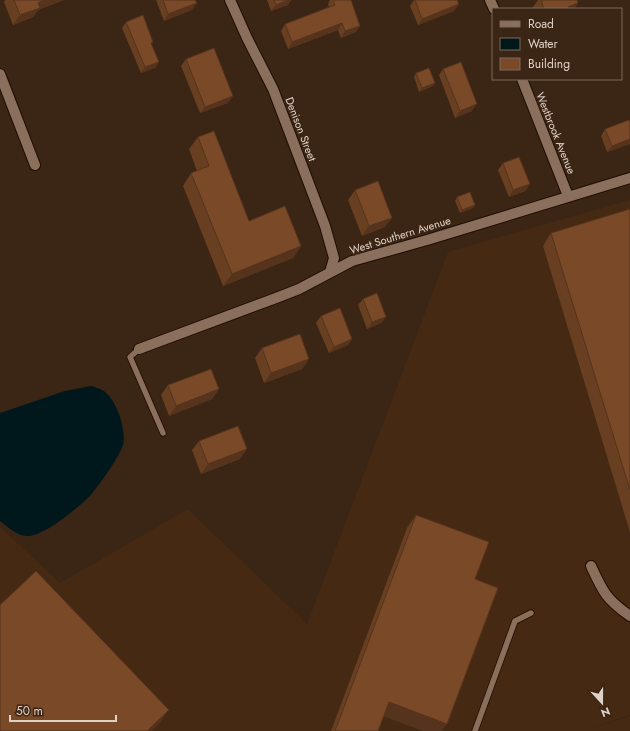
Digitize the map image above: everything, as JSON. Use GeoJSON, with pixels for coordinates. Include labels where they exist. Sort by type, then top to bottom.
{"type":"FeatureCollection","features":[{"type":"Feature","properties":{"kind":"street","name":"Denison Street"},"geometry":{"type":"LineString","coordinates":[[230,0],[273,88],[325,226],[334,258],[330,272]]}},
{"type":"Feature","properties":{"kind":"street"},"geometry":{"type":"LineString","coordinates":[[0,74],[35,165]]}},
{"type":"Feature","properties":{"kind":"street","name":"Westbrook Avenue"},"geometry":{"type":"LineString","coordinates":[[522,80],[568,196]]}},
{"type":"Feature","properties":{"kind":"street","name":"West Southern Avenue"},"geometry":{"type":"LineString","coordinates":[[139,349],[298,289],[352,261],[427,240],[630,178]]}},
{"type":"Feature","properties":{"kind":"street"},"geometry":{"type":"LineString","coordinates":[[591,566],[604,594],[615,606],[630,616]]}},
{"type":"Feature","properties":{"kind":"lane"},"geometry":{"type":"LineString","coordinates":[[139,349],[130,357],[163,433]]}},
{"type":"Feature","properties":{"kind":"lane"},"geometry":{"type":"LineString","coordinates":[[475,731],[515,621],[531,613]]}},
{"type":"Feature","properties":{"kind":"shaded area"},"geometry":{"type":"Polygon","coordinates":[[[630,200],[630,715],[587,730],[630,716],[630,731],[0,731],[0,527],[60,583],[188,509],[307,624],[448,252],[630,200]]]}},
{"type":"Feature","properties":{"kind":"water"},"geometry":{"type":"Polygon","coordinates":[[[91,386],[101,389],[107,394],[116,407],[122,423],[124,439],[121,450],[113,464],[88,498],[60,521],[36,535],[21,535],[0,521],[0,413],[65,391],[91,386]]]}},
{"type":"Feature","properties":{"kind":"building"},"geometry":{"type":"Polygon","coordinates":[[[14,0],[45,0],[38,3],[40,8],[20,15],[14,0]]]}},
{"type":"Feature","properties":{"kind":"building"},"geometry":{"type":"Polygon","coordinates":[[[163,0],[195,0],[197,3],[168,14],[163,0]]]}},
{"type":"Feature","properties":{"kind":"building"},"geometry":{"type":"Polygon","coordinates":[[[274,0],[288,0],[276,5],[274,0]]]}},
{"type":"Feature","properties":{"kind":"building"},"geometry":{"type":"Polygon","coordinates":[[[333,0],[351,0],[360,26],[345,31],[342,23],[292,42],[285,24],[335,5],[333,0]]]}},
{"type":"Feature","properties":{"kind":"building"},"geometry":{"type":"Polygon","coordinates":[[[415,0],[457,0],[459,4],[422,19],[415,0]]]}},
{"type":"Feature","properties":{"kind":"building"},"geometry":{"type":"Polygon","coordinates":[[[541,0],[577,0],[578,3],[568,8],[544,8],[541,0]]]}},
{"type":"Feature","properties":{"kind":"building"},"geometry":{"type":"Polygon","coordinates":[[[143,15],[153,42],[151,43],[159,62],[145,67],[126,22],[143,15]]]}},
{"type":"Feature","properties":{"kind":"building"},"geometry":{"type":"Polygon","coordinates":[[[214,48],[233,96],[205,107],[186,59],[214,48]]]}},
{"type":"Feature","properties":{"kind":"building"},"geometry":{"type":"Polygon","coordinates":[[[461,62],[477,104],[460,111],[443,69],[461,62]]]}},
{"type":"Feature","properties":{"kind":"building"},"geometry":{"type":"Polygon","coordinates":[[[429,68],[435,83],[422,88],[416,73],[429,68]]]}},
{"type":"Feature","properties":{"kind":"building"},"geometry":{"type":"Polygon","coordinates":[[[629,120],[630,139],[612,146],[605,129],[629,120]]]}},
{"type":"Feature","properties":{"kind":"building"},"geometry":{"type":"Polygon","coordinates":[[[214,131],[249,221],[285,206],[301,246],[232,274],[191,173],[209,166],[198,137],[214,131]]]}},
{"type":"Feature","properties":{"kind":"building"},"geometry":{"type":"Polygon","coordinates":[[[519,157],[530,184],[513,190],[503,163],[519,157]]]}},
{"type":"Feature","properties":{"kind":"building"},"geometry":{"type":"Polygon","coordinates":[[[378,181],[392,218],[369,226],[355,190],[378,181]]]}},
{"type":"Feature","properties":{"kind":"building"},"geometry":{"type":"Polygon","coordinates":[[[470,192],[475,205],[462,210],[457,197],[470,192]]]}},
{"type":"Feature","properties":{"kind":"building"},"geometry":{"type":"Polygon","coordinates":[[[630,209],[630,490],[551,233],[630,209]]]}},
{"type":"Feature","properties":{"kind":"building"},"geometry":{"type":"Polygon","coordinates":[[[377,293],[386,317],[372,322],[363,299],[377,293]]]}},
{"type":"Feature","properties":{"kind":"building"},"geometry":{"type":"Polygon","coordinates":[[[340,308],[352,339],[334,347],[321,316],[340,308]]]}},
{"type":"Feature","properties":{"kind":"building"},"geometry":{"type":"Polygon","coordinates":[[[300,334],[309,359],[271,373],[262,348],[300,334]]]}},
{"type":"Feature","properties":{"kind":"building"},"geometry":{"type":"Polygon","coordinates":[[[211,369],[219,389],[176,406],[168,385],[211,369]]]}},
{"type":"Feature","properties":{"kind":"building"},"geometry":{"type":"Polygon","coordinates":[[[238,426],[247,449],[208,464],[199,441],[238,426]]]}},
{"type":"Feature","properties":{"kind":"building"},"geometry":{"type":"Polygon","coordinates":[[[416,515],[489,542],[475,579],[498,588],[447,724],[389,702],[378,731],[335,731],[416,515]]]}},
{"type":"Feature","properties":{"kind":"building"},"geometry":{"type":"Polygon","coordinates":[[[36,571],[169,710],[147,731],[0,731],[0,605],[36,571]]]}}]}
